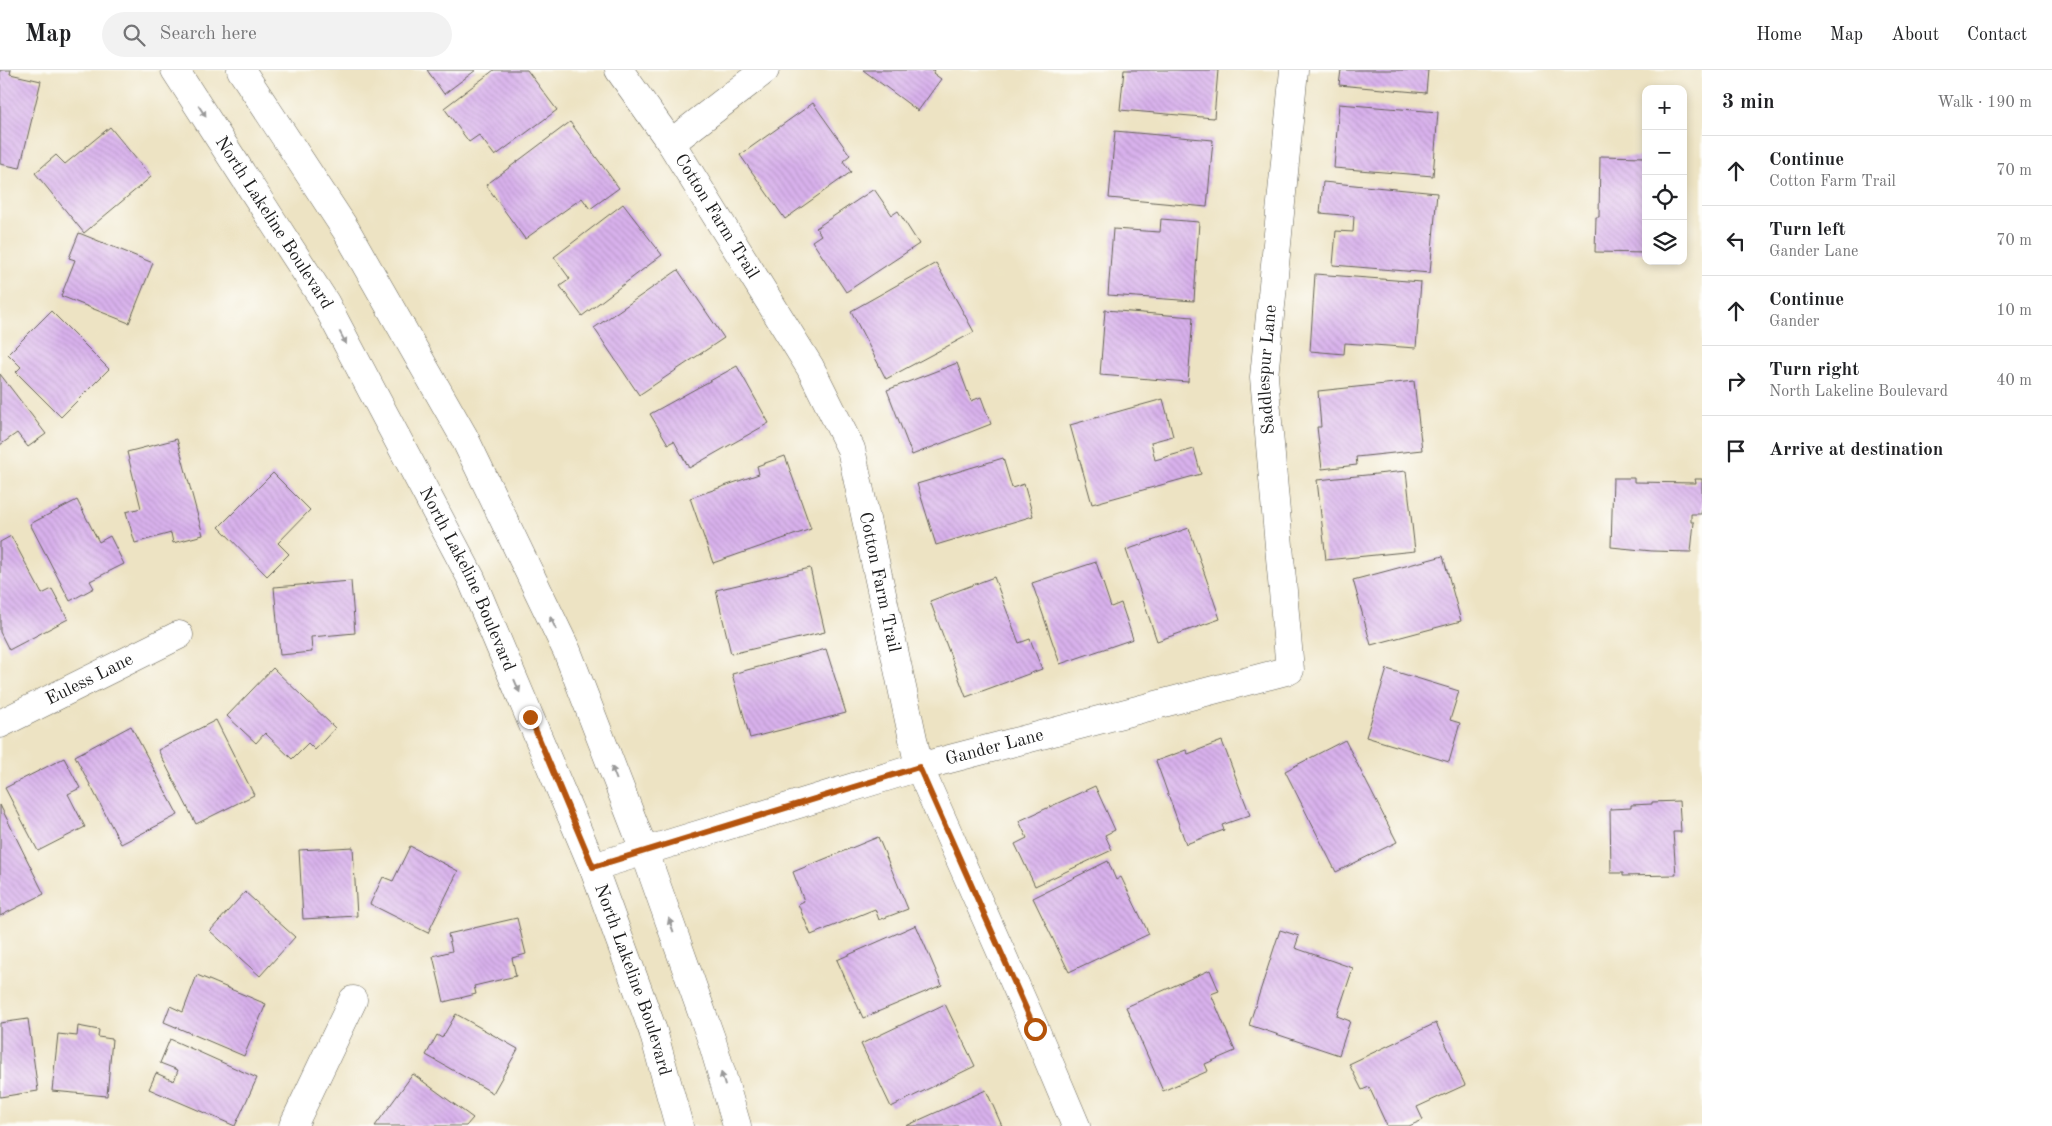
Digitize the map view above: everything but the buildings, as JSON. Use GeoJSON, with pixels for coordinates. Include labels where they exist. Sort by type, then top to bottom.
{"type":"FeatureCollection","features":[{"type":"Feature","properties":{"kind":"street","name":"North Lakeline Boulevard"},"geometry":{"type":"LineString","coordinates":[[175,70],[325,302],[471,578],[593,867],[653,1031],[679,1126]]}},
{"type":"Feature","properties":{"kind":"street"},"geometry":{"type":"LineString","coordinates":[[241,70],[346,230],[464,437],[567,651],[644,850],[712,1042],[737,1126]]}},
{"type":"Feature","properties":{"kind":"street","name":"Cotton Farm Trail"},"geometry":{"type":"LineString","coordinates":[[619,70],[671,143],[810,368],[850,449],[919,767],[1032,1021],[1076,1126]]}},
{"type":"Feature","properties":{"kind":"street"},"geometry":{"type":"LineString","coordinates":[[671,143],[765,70]]}},
{"type":"Feature","properties":{"kind":"street","name":"Saddlespur Lane"},"geometry":{"type":"LineString","coordinates":[[1290,670],[1264,376],[1294,70]]}},
{"type":"Feature","properties":{"kind":"street","name":"Euless Lane"},"geometry":{"type":"LineString","coordinates":[[0,724],[178,635]]}},
{"type":"Feature","properties":{"kind":"street","name":"Gander Lane"},"geometry":{"type":"LineString","coordinates":[[593,867],[919,767],[1290,670]]}},
{"type":"Feature","properties":{"kind":"street"},"geometry":{"type":"LineString","coordinates":[[293,1126],[354,1000]]}},
{"type":"Feature","properties":{"kind":"route"},"geometry":{"type":"LineString","coordinates":[[530,717],[593,867],[919,767],[1035,1029]]}}]}
